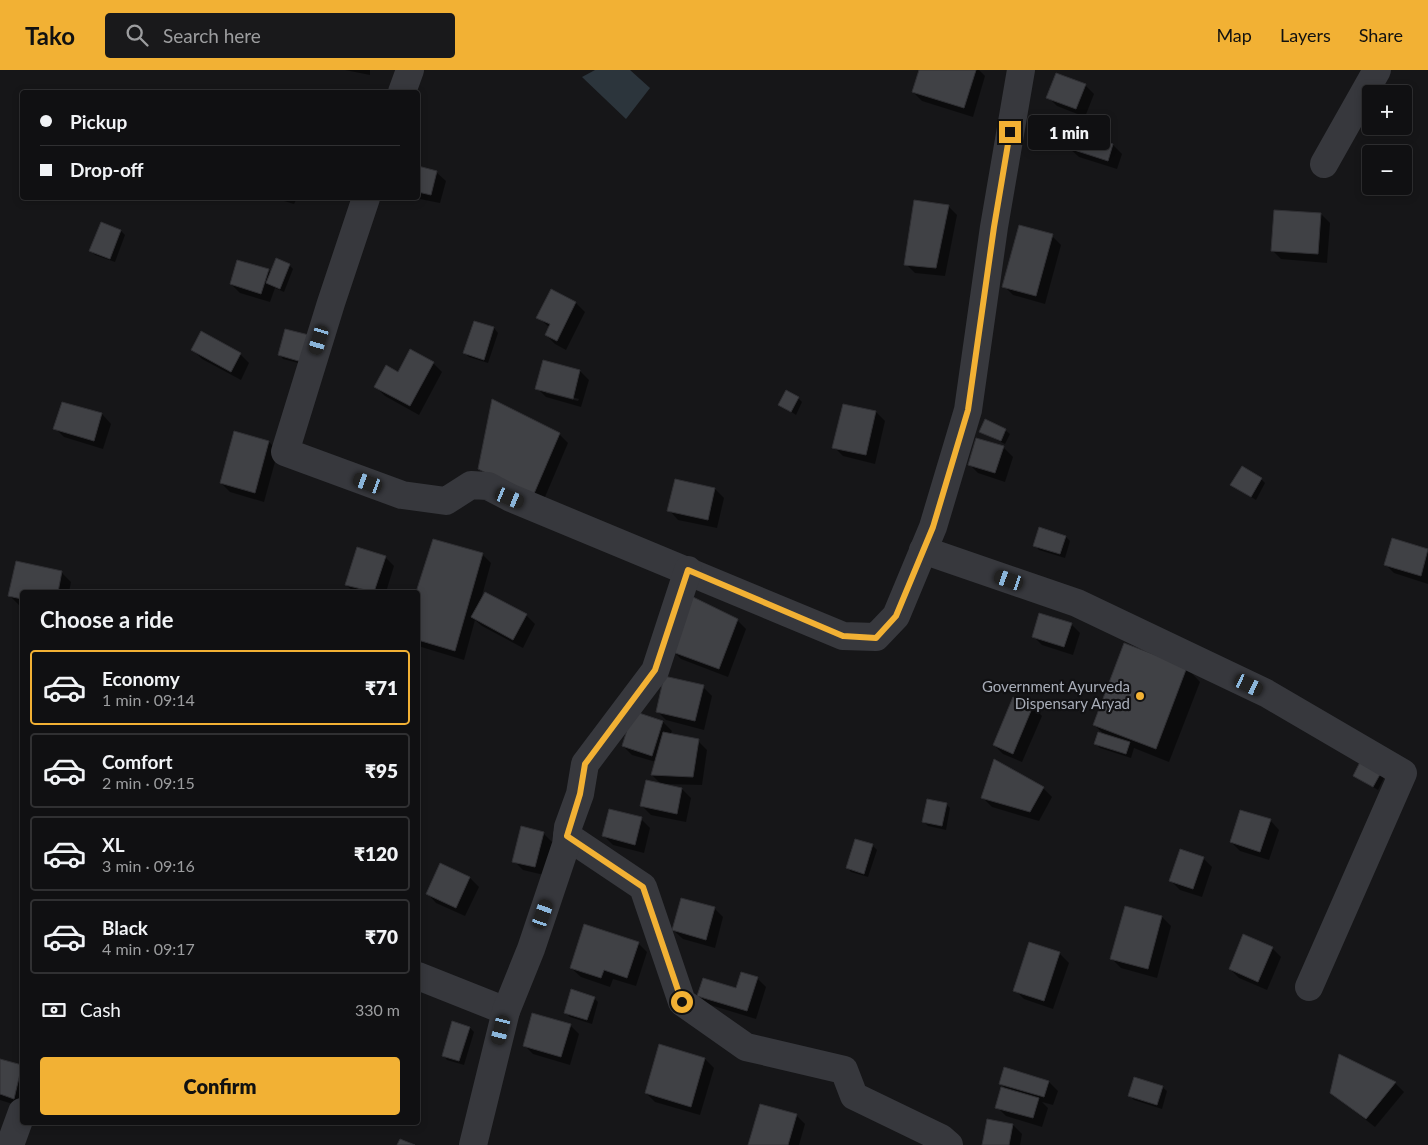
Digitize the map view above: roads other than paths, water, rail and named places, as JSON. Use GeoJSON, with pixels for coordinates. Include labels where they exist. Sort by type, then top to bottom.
{"type":"FeatureCollection","features":[{"type":"Feature","properties":{"kind":"street"},"geometry":{"type":"LineString","coordinates":[[403,90],[410,70]]}},
{"type":"Feature","properties":{"kind":"street"},"geometry":{"type":"LineString","coordinates":[[365,200],[285,452],[402,495],[446,501],[471,485],[488,486],[510,498],[688,570],[843,636],[876,638],[896,616],[933,527],[968,410],[994,227],[1021,70]]}},
{"type":"Feature","properties":{"kind":"street"},"geometry":{"type":"LineString","coordinates":[[1324,164],[1377,70]]}},
{"type":"Feature","properties":{"kind":"street"},"geometry":{"type":"LineString","coordinates":[[923,550],[1086,608],[1266,693],[1403,773],[1309,987]]}},
{"type":"Feature","properties":{"kind":"street"},"geometry":{"type":"LineString","coordinates":[[473,1145],[506,1011],[531,949],[566,846],[567,836],[580,794],[585,764],[655,670],[688,570]]}},
{"type":"Feature","properties":{"kind":"street"},"geometry":{"type":"LineString","coordinates":[[567,836],[643,887],[682,1002],[746,1047],[844,1070],[854,1096],[941,1138],[949,1145]]}},
{"type":"Feature","properties":{"kind":"street"},"geometry":{"type":"LineString","coordinates":[[420,977],[506,1011]]}},
{"type":"Feature","properties":{"kind":"street"},"geometry":{"type":"LineString","coordinates":[[10,1145],[20,1118]]}},
{"type":"Feature","properties":{"kind":"place","name":"Government Ayurveda Dispensary Aryad"},"geometry":{"type":"Point","coordinates":[1140,696]}}]}
